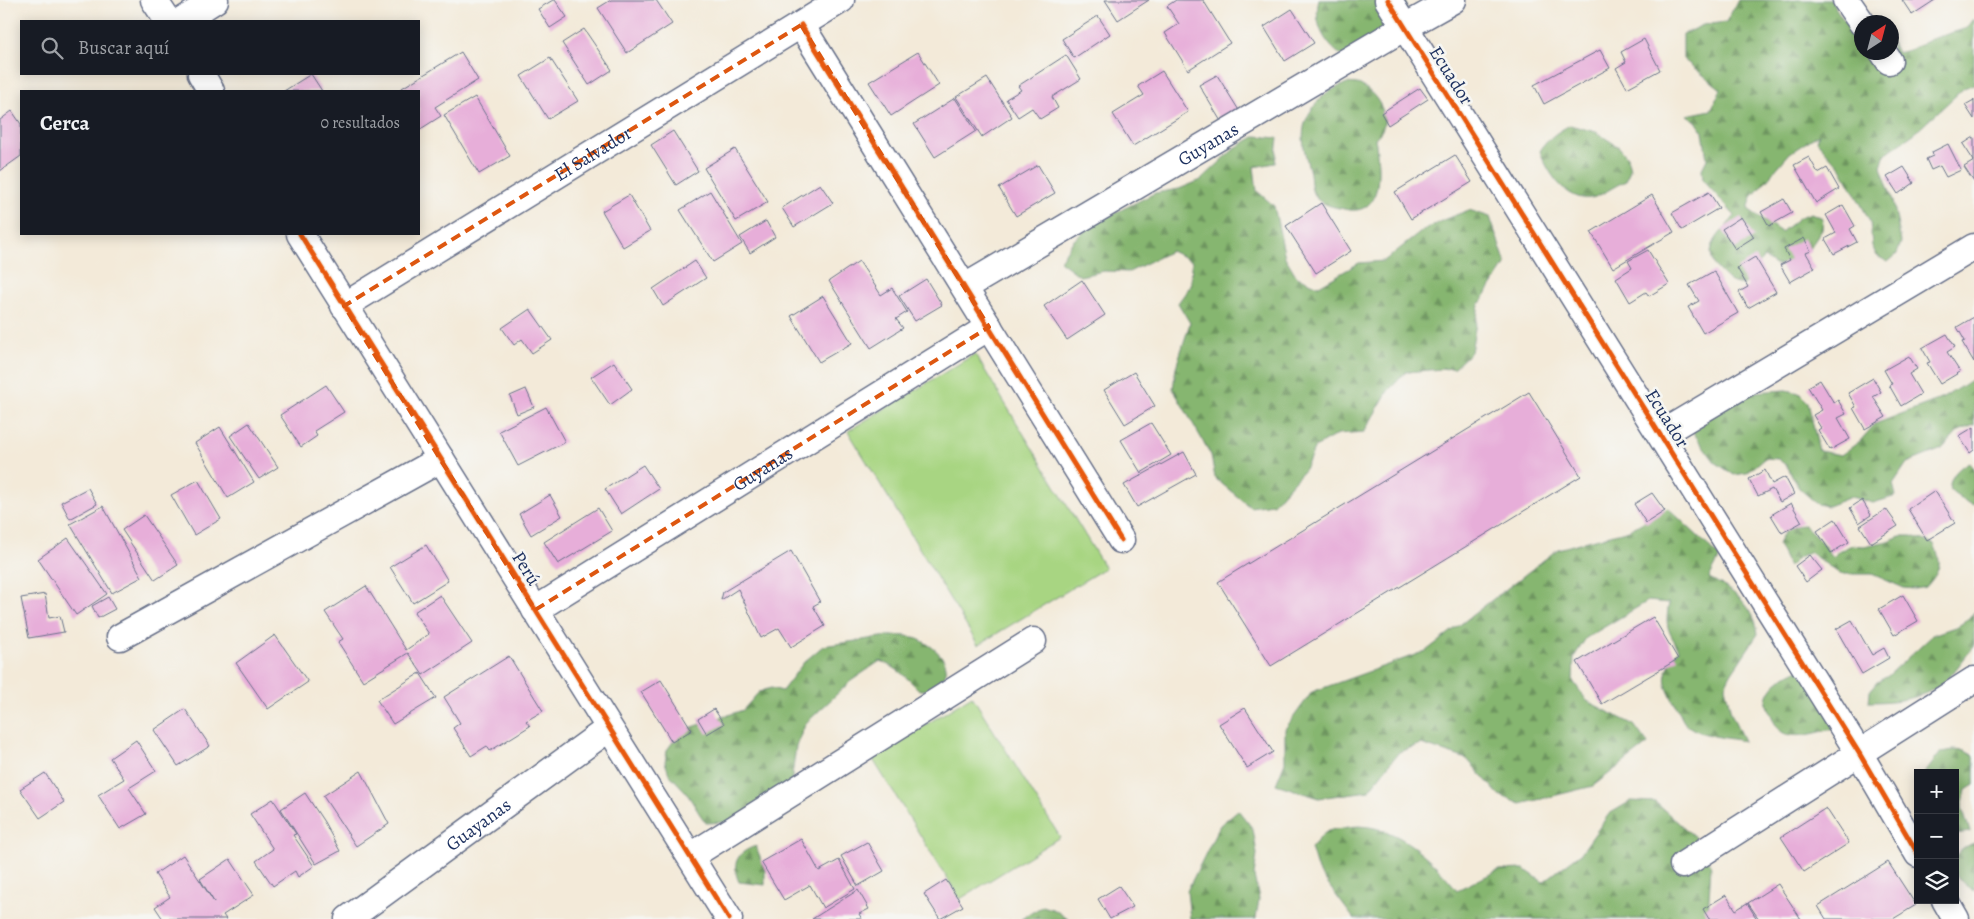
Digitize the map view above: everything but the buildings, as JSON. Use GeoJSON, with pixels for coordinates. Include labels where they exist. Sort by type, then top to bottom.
{"type":"FeatureCollection","features":[{"type":"Feature","properties":{"kind":"street"},"geometry":{"type":"LineString","coordinates":[[154,0],[167,20]]}},
{"type":"Feature","properties":{"kind":"street"},"geometry":{"type":"LineString","coordinates":[[184,20],[216,0]]}},
{"type":"Feature","properties":{"kind":"street","name":"El Salvador"},"geometry":{"type":"LineString","coordinates":[[344,306],[841,0]]}},
{"type":"Feature","properties":{"kind":"street","name":"Ecuador"},"geometry":{"type":"LineString","coordinates":[[1388,0],[1661,434],[1914,847]]}},
{"type":"Feature","properties":{"kind":"street","name":"Guyanas"},"geometry":{"type":"LineString","coordinates":[[965,287],[1453,0]]}},
{"type":"Feature","properties":{"kind":"street"},"geometry":{"type":"LineString","coordinates":[[1846,0],[1856,15]]}},
{"type":"Feature","properties":{"kind":"street"},"geometry":{"type":"LineString","coordinates":[[801,25],[1121,540]]}},
{"type":"Feature","properties":{"kind":"street"},"geometry":{"type":"LineString","coordinates":[[202,75],[210,90]]}},
{"type":"Feature","properties":{"kind":"street","name":"Perú"},"geometry":{"type":"LineString","coordinates":[[301,235],[536,610],[608,729],[691,856],[729,919]]}},
{"type":"Feature","properties":{"kind":"street"},"geometry":{"type":"LineString","coordinates":[[1661,434],[1974,247]]}},
{"type":"Feature","properties":{"kind":"street","name":"Guyanas"},"geometry":{"type":"LineString","coordinates":[[536,610],[989,327]]}},
{"type":"Feature","properties":{"kind":"street"},"geometry":{"type":"LineString","coordinates":[[120,637],[441,459]]}},
{"type":"Feature","properties":{"kind":"street"},"geometry":{"type":"LineString","coordinates":[[691,856],[1032,641]]}},
{"type":"Feature","properties":{"kind":"street"},"geometry":{"type":"LineString","coordinates":[[1683,865],[1974,680]]}},
{"type":"Feature","properties":{"kind":"street","name":"Guayanas"},"geometry":{"type":"LineString","coordinates":[[348,919],[608,729]]}},
{"type":"Feature","properties":{"kind":"street"},"geometry":{"type":"LineString","coordinates":[[1947,904],[1956,919]]}},
{"type":"Feature","properties":{"kind":"highlighted area"},"geometry":{"type":"Polygon","coordinates":[[[801,25],[989,327],[535,610],[344,306],[801,25]]]}},
{"type":"Feature","properties":{"kind":"green space"},"geometry":{"type":"Polygon","coordinates":[[[1319,0],[1406,0],[1408,23],[1342,56],[1325,39],[1322,32],[1318,17],[1319,0]]]}},
{"type":"Feature","properties":{"kind":"green space"},"geometry":{"type":"Polygon","coordinates":[[[1738,0],[1831,0],[1847,23],[1854,28],[1854,60],[1899,60],[1899,52],[1909,50],[1931,39],[1967,28],[1974,19],[1974,84],[1964,88],[1915,133],[1885,154],[1881,167],[1893,201],[1901,242],[1897,254],[1888,262],[1877,256],[1872,246],[1870,221],[1841,168],[1817,141],[1819,134],[1790,153],[1752,197],[1748,209],[1781,232],[1800,217],[1811,213],[1823,218],[1822,230],[1807,252],[1788,265],[1775,265],[1764,258],[1757,264],[1743,285],[1728,280],[1714,264],[1711,256],[1714,242],[1735,216],[1703,180],[1702,169],[1707,159],[1703,132],[1696,121],[1687,115],[1711,110],[1721,89],[1683,59],[1683,34],[1703,25],[1726,22],[1738,0]]]}},
{"type":"Feature","properties":{"kind":"green space"},"geometry":{"type":"Polygon","coordinates":[[[1347,83],[1359,84],[1368,90],[1379,102],[1384,117],[1384,125],[1381,132],[1375,138],[1378,161],[1377,187],[1373,198],[1367,206],[1358,210],[1333,206],[1316,198],[1312,188],[1303,137],[1308,115],[1320,99],[1331,90],[1347,83]]]}},
{"type":"Feature","properties":{"kind":"green space"},"geometry":{"type":"Polygon","coordinates":[[[1570,125],[1596,132],[1619,147],[1627,157],[1630,169],[1626,181],[1591,198],[1573,195],[1559,183],[1547,167],[1540,151],[1546,142],[1570,125]]]}},
{"type":"Feature","properties":{"kind":"green space"},"geometry":{"type":"Polygon","coordinates":[[[1256,136],[1278,138],[1275,163],[1254,167],[1257,191],[1274,206],[1285,257],[1297,277],[1319,286],[1359,263],[1384,261],[1421,232],[1443,220],[1469,210],[1490,217],[1506,264],[1479,305],[1471,352],[1454,368],[1406,372],[1388,391],[1364,432],[1338,434],[1315,447],[1305,469],[1273,504],[1250,507],[1215,478],[1211,455],[1173,389],[1176,367],[1190,323],[1178,303],[1191,285],[1192,261],[1171,251],[1129,272],[1104,271],[1080,276],[1060,261],[1073,241],[1091,225],[1155,193],[1179,189],[1201,180],[1235,148],[1256,136]]]}},
{"type":"Feature","properties":{"kind":"green space"},"geometry":{"type":"Polygon","coordinates":[[[975,354],[1105,568],[978,645],[848,431],[975,354]]]}},
{"type":"Feature","properties":{"kind":"green space"},"geometry":{"type":"Polygon","coordinates":[[[1974,378],[1974,425],[1959,431],[1942,449],[1907,463],[1893,484],[1896,496],[1873,503],[1851,497],[1828,506],[1817,504],[1799,488],[1787,466],[1778,459],[1765,458],[1747,473],[1734,475],[1715,462],[1692,431],[1694,419],[1735,393],[1787,390],[1799,393],[1808,402],[1819,451],[1841,455],[1860,441],[1875,424],[1943,398],[1974,378]]]}},
{"type":"Feature","properties":{"kind":"green space"},"geometry":{"type":"Polygon","coordinates":[[[1969,462],[1974,468],[1974,505],[1968,503],[1949,489],[1955,473],[1969,462]]]}},
{"type":"Feature","properties":{"kind":"green space"},"geometry":{"type":"Polygon","coordinates":[[[1668,508],[1720,557],[1709,578],[1741,600],[1748,607],[1756,624],[1758,634],[1725,686],[1731,713],[1744,741],[1700,732],[1685,723],[1668,691],[1665,679],[1669,666],[1679,649],[1668,627],[1669,603],[1648,601],[1586,638],[1574,657],[1573,681],[1587,701],[1634,725],[1648,744],[1593,786],[1521,804],[1499,795],[1467,759],[1421,744],[1399,752],[1368,791],[1319,798],[1276,784],[1285,762],[1285,729],[1312,692],[1426,651],[1558,549],[1629,530],[1668,508]]]}},
{"type":"Feature","properties":{"kind":"green space"},"geometry":{"type":"Polygon","coordinates":[[[1804,525],[1818,538],[1833,557],[1839,551],[1852,545],[1864,546],[1888,541],[1900,536],[1912,536],[1934,544],[1939,557],[1939,567],[1926,587],[1914,589],[1904,588],[1872,574],[1840,574],[1809,552],[1799,557],[1789,567],[1778,545],[1787,530],[1804,525]]]}},
{"type":"Feature","properties":{"kind":"green space"},"geometry":{"type":"Polygon","coordinates":[[[1974,612],[1974,647],[1946,680],[1930,691],[1910,698],[1869,702],[1870,691],[1877,682],[1888,676],[1932,635],[1958,626],[1969,619],[1974,612]]]}},
{"type":"Feature","properties":{"kind":"green space"},"geometry":{"type":"Polygon","coordinates":[[[888,636],[912,637],[924,642],[935,650],[944,660],[946,666],[946,672],[942,680],[930,690],[919,690],[897,670],[880,661],[851,681],[806,723],[796,746],[791,784],[732,822],[706,823],[686,792],[669,774],[665,762],[667,750],[681,731],[743,710],[759,692],[771,688],[782,691],[804,662],[823,646],[888,636]]]}},
{"type":"Feature","properties":{"kind":"green space"},"geometry":{"type":"Polygon","coordinates":[[[1799,669],[1827,682],[1839,692],[1844,708],[1836,728],[1798,736],[1784,733],[1773,720],[1767,705],[1769,693],[1782,678],[1799,669]]]}},
{"type":"Feature","properties":{"kind":"green space"},"geometry":{"type":"Polygon","coordinates":[[[972,696],[1060,837],[960,899],[872,758],[972,696]]]}},
{"type":"Feature","properties":{"kind":"green space"},"geometry":{"type":"Polygon","coordinates":[[[1965,751],[1974,756],[1974,785],[1966,790],[1962,807],[1970,832],[1959,833],[1959,769],[1928,769],[1941,752],[1965,751]]]}},
{"type":"Feature","properties":{"kind":"green space"},"geometry":{"type":"Polygon","coordinates":[[[1631,801],[1655,802],[1697,839],[1711,866],[1708,913],[1710,919],[1354,919],[1318,871],[1311,848],[1330,830],[1360,826],[1377,828],[1408,842],[1435,865],[1457,890],[1499,870],[1524,869],[1543,882],[1581,853],[1609,814],[1631,801]]]}},
{"type":"Feature","properties":{"kind":"green space"},"geometry":{"type":"Polygon","coordinates":[[[1238,810],[1253,829],[1257,854],[1254,876],[1259,899],[1256,919],[1190,919],[1187,891],[1220,825],[1238,810]]]}},
{"type":"Feature","properties":{"kind":"green space"},"geometry":{"type":"Polygon","coordinates":[[[1974,843],[1974,891],[1959,878],[1959,852],[1974,843]]]}},
{"type":"Feature","properties":{"kind":"green space"},"geometry":{"type":"Polygon","coordinates":[[[756,846],[765,871],[765,885],[739,882],[737,876],[736,864],[740,855],[756,846]]]}},
{"type":"Feature","properties":{"kind":"green space"},"geometry":{"type":"Polygon","coordinates":[[[1043,906],[1055,910],[1068,919],[1021,919],[1043,906]]]}},
{"type":"Feature","properties":{"kind":"cycle path"},"geometry":{"type":"LineString","coordinates":[[1388,0],[1859,753],[1914,847]]}},
{"type":"Feature","properties":{"kind":"cycle path"},"geometry":{"type":"LineString","coordinates":[[801,25],[1121,540]]}},
{"type":"Feature","properties":{"kind":"cycle path"},"geometry":{"type":"LineString","coordinates":[[301,235],[729,919]]}}]}
